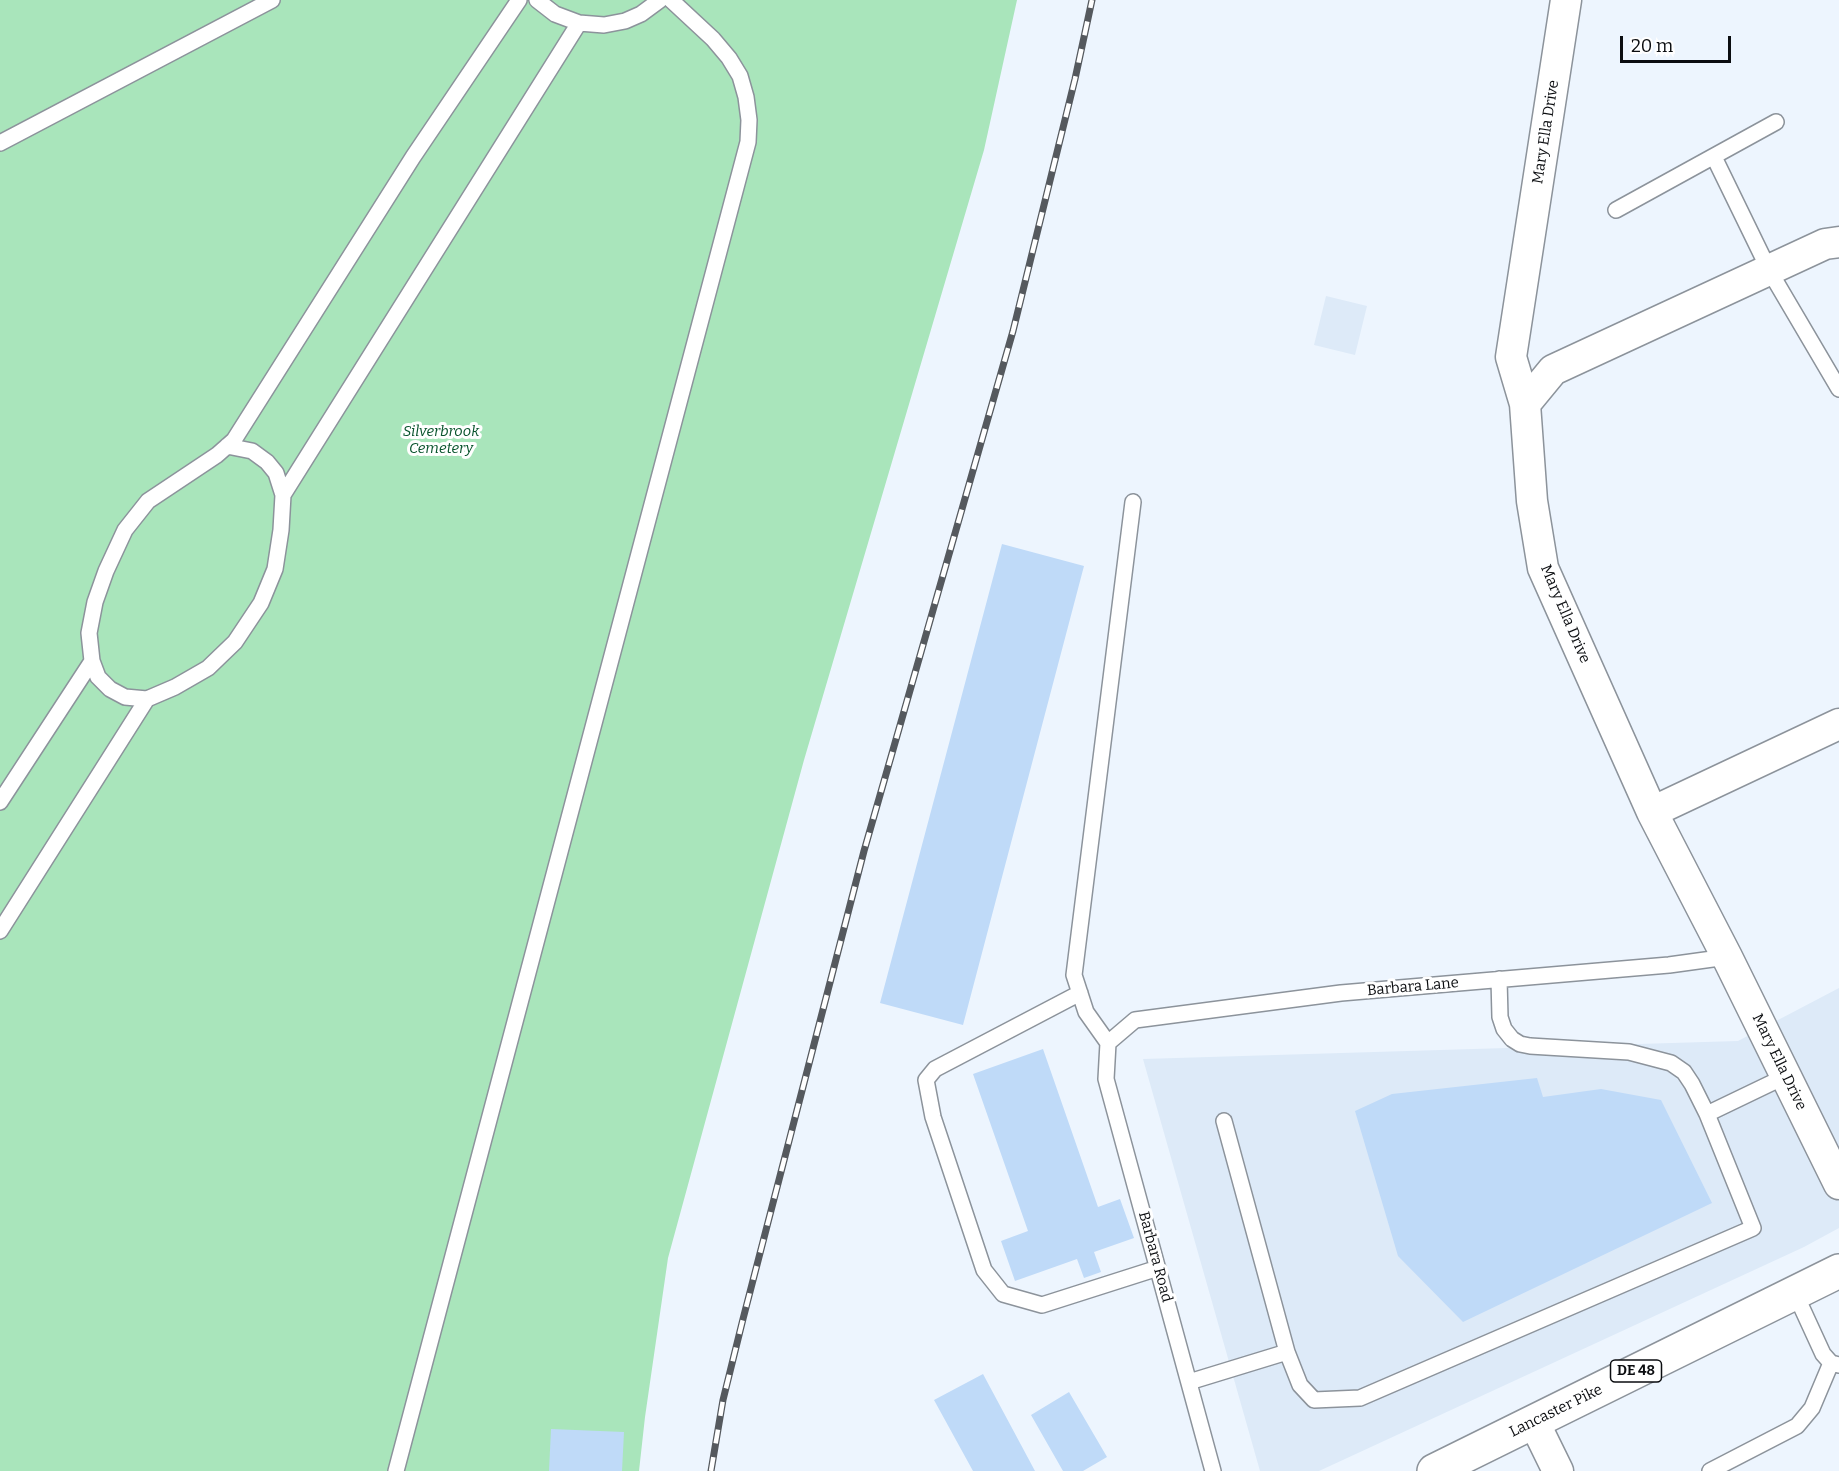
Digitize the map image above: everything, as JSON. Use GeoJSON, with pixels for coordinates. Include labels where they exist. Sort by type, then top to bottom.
{"type":"FeatureCollection","features":[{"type":"Feature","properties":{"kind":"main road","name":"Lancaster Pike"},"geometry":{"type":"LineString","coordinates":[[1434,1471],[1839,1272]]}},
{"type":"Feature","properties":{"kind":"street","name":"Mary Ella Drive"},"geometry":{"type":"LineString","coordinates":[[1566,0],[1511,357],[1525,404],[1532,501],[1543,568],[1652,812],[1727,957],[1839,1184]]}},
{"type":"Feature","properties":{"kind":"street"},"geometry":{"type":"LineString","coordinates":[[1525,404],[1553,370],[1825,244],[1839,242]]}},
{"type":"Feature","properties":{"kind":"street"},"geometry":{"type":"LineString","coordinates":[[1652,812],[1839,724]]}},
{"type":"Feature","properties":{"kind":"street"},"geometry":{"type":"LineString","coordinates":[[1534,1422],[1558,1471]]}},
{"type":"Feature","properties":{"kind":"lane"},"geometry":{"type":"LineString","coordinates":[[0,144],[272,0]]}},
{"type":"Feature","properties":{"kind":"lane"},"geometry":{"type":"LineString","coordinates":[[227,446],[252,451],[267,462],[276,473],[283,495],[275,569],[261,603],[235,642],[208,668],[175,687],[147,699],[125,698],[110,689],[98,677],[92,661],[89,633],[95,602],[125,530],[148,501],[217,455],[227,446],[234,440],[413,157],[519,0]]}},
{"type":"Feature","properties":{"kind":"lane"},"geometry":{"type":"LineString","coordinates":[[537,0],[555,14],[579,23],[604,25],[625,21],[641,14],[660,0]]}},
{"type":"Feature","properties":{"kind":"lane"},"geometry":{"type":"LineString","coordinates":[[396,1471],[748,142],[748,108],[740,76],[713,39],[671,0]]}},
{"type":"Feature","properties":{"kind":"lane"},"geometry":{"type":"LineString","coordinates":[[283,495],[579,23]]}},
{"type":"Feature","properties":{"kind":"lane"},"geometry":{"type":"LineString","coordinates":[[1616,210],[1776,122]]}},
{"type":"Feature","properties":{"kind":"lane"},"geometry":{"type":"LineString","coordinates":[[1714,157],[1769,270],[1839,389]]}},
{"type":"Feature","properties":{"kind":"lane"},"geometry":{"type":"LineString","coordinates":[[1108,1042],[1086,1012],[1074,975],[1133,502]]}},
{"type":"Feature","properties":{"kind":"lane"},"geometry":{"type":"LineString","coordinates":[[0,802],[92,661]]}},
{"type":"Feature","properties":{"kind":"lane"},"geometry":{"type":"LineString","coordinates":[[0,931],[147,699]]}},
{"type":"Feature","properties":{"kind":"lane","name":"Barbara Lane"},"geometry":{"type":"LineString","coordinates":[[1108,1042],[1135,1020],[1341,993],[1669,965],[1727,957]]}},
{"type":"Feature","properties":{"kind":"lane"},"geometry":{"type":"LineString","coordinates":[[1224,1121],[1287,1352],[1300,1385],[1314,1400],[1360,1398],[1753,1228],[1707,1114],[1684,1072],[1671,1063],[1629,1052],[1520,1044],[1512,1039],[1504,1029],[1500,1017],[1499,979]]}},
{"type":"Feature","properties":{"kind":"lane"},"geometry":{"type":"LineString","coordinates":[[1080,993],[935,1069],[926,1080],[933,1117],[984,1270],[1003,1294],[1041,1305],[1158,1268]]}},
{"type":"Feature","properties":{"kind":"lane","name":"Barbara Road"},"geometry":{"type":"LineString","coordinates":[[1108,1042],[1106,1079],[1213,1471]]}},
{"type":"Feature","properties":{"kind":"lane"},"geometry":{"type":"LineString","coordinates":[[1707,1114],[1786,1076]]}},
{"type":"Feature","properties":{"kind":"lane"},"geometry":{"type":"LineString","coordinates":[[1710,1471],[1797,1426],[1812,1408],[1835,1364],[1823,1354],[1795,1293]]}},
{"type":"Feature","properties":{"kind":"lane"},"geometry":{"type":"LineString","coordinates":[[1189,1382],[1287,1352]]}},
{"type":"Feature","properties":{"kind":"shaded area"},"geometry":{"type":"Polygon","coordinates":[[[1326,296],[1367,306],[1355,355],[1314,345],[1326,296]]]}},
{"type":"Feature","properties":{"kind":"shaded area"},"geometry":{"type":"Polygon","coordinates":[[[1839,988],[1839,1228],[1804,1247],[1319,1471],[1260,1471],[1143,1059],[1738,1041],[1839,988]]]}},
{"type":"Feature","properties":{"kind":"green space","name":"Silverbrook Cemetery"},"geometry":{"type":"Polygon","coordinates":[[[0,0],[1017,0],[984,150],[804,760],[668,1258],[639,1471],[0,1471],[0,0]]]}},
{"type":"Feature","properties":{"kind":"building"},"geometry":{"type":"Polygon","coordinates":[[[1002,544],[1084,566],[963,1025],[880,1003],[1002,544]]]}},
{"type":"Feature","properties":{"kind":"building"},"geometry":{"type":"Polygon","coordinates":[[[1043,1049],[1098,1207],[1120,1199],[1134,1238],[1094,1252],[1101,1272],[1084,1278],[1077,1259],[1015,1281],[1001,1241],[1028,1231],[973,1074],[1043,1049]]]}},
{"type":"Feature","properties":{"kind":"building"},"geometry":{"type":"Polygon","coordinates":[[[1537,1078],[1543,1097],[1601,1089],[1661,1100],[1712,1203],[1463,1322],[1398,1256],[1355,1111],[1392,1094],[1537,1078]]]}},
{"type":"Feature","properties":{"kind":"building"},"geometry":{"type":"Polygon","coordinates":[[[983,1374],[1035,1471],[973,1471],[934,1400],[983,1374]]]}},
{"type":"Feature","properties":{"kind":"building"},"geometry":{"type":"Polygon","coordinates":[[[1069,1392],[1107,1457],[1083,1471],[1063,1471],[1031,1415],[1069,1392]]]}},
{"type":"Feature","properties":{"kind":"building"},"geometry":{"type":"Polygon","coordinates":[[[551,1429],[624,1432],[622,1471],[549,1471],[551,1429]]]}},
{"type":"Feature","properties":{"kind":"railway"},"geometry":{"type":"LineString","coordinates":[[711,1471],[723,1400],[864,851],[1013,331],[1075,79],[1092,0]]}}]}
